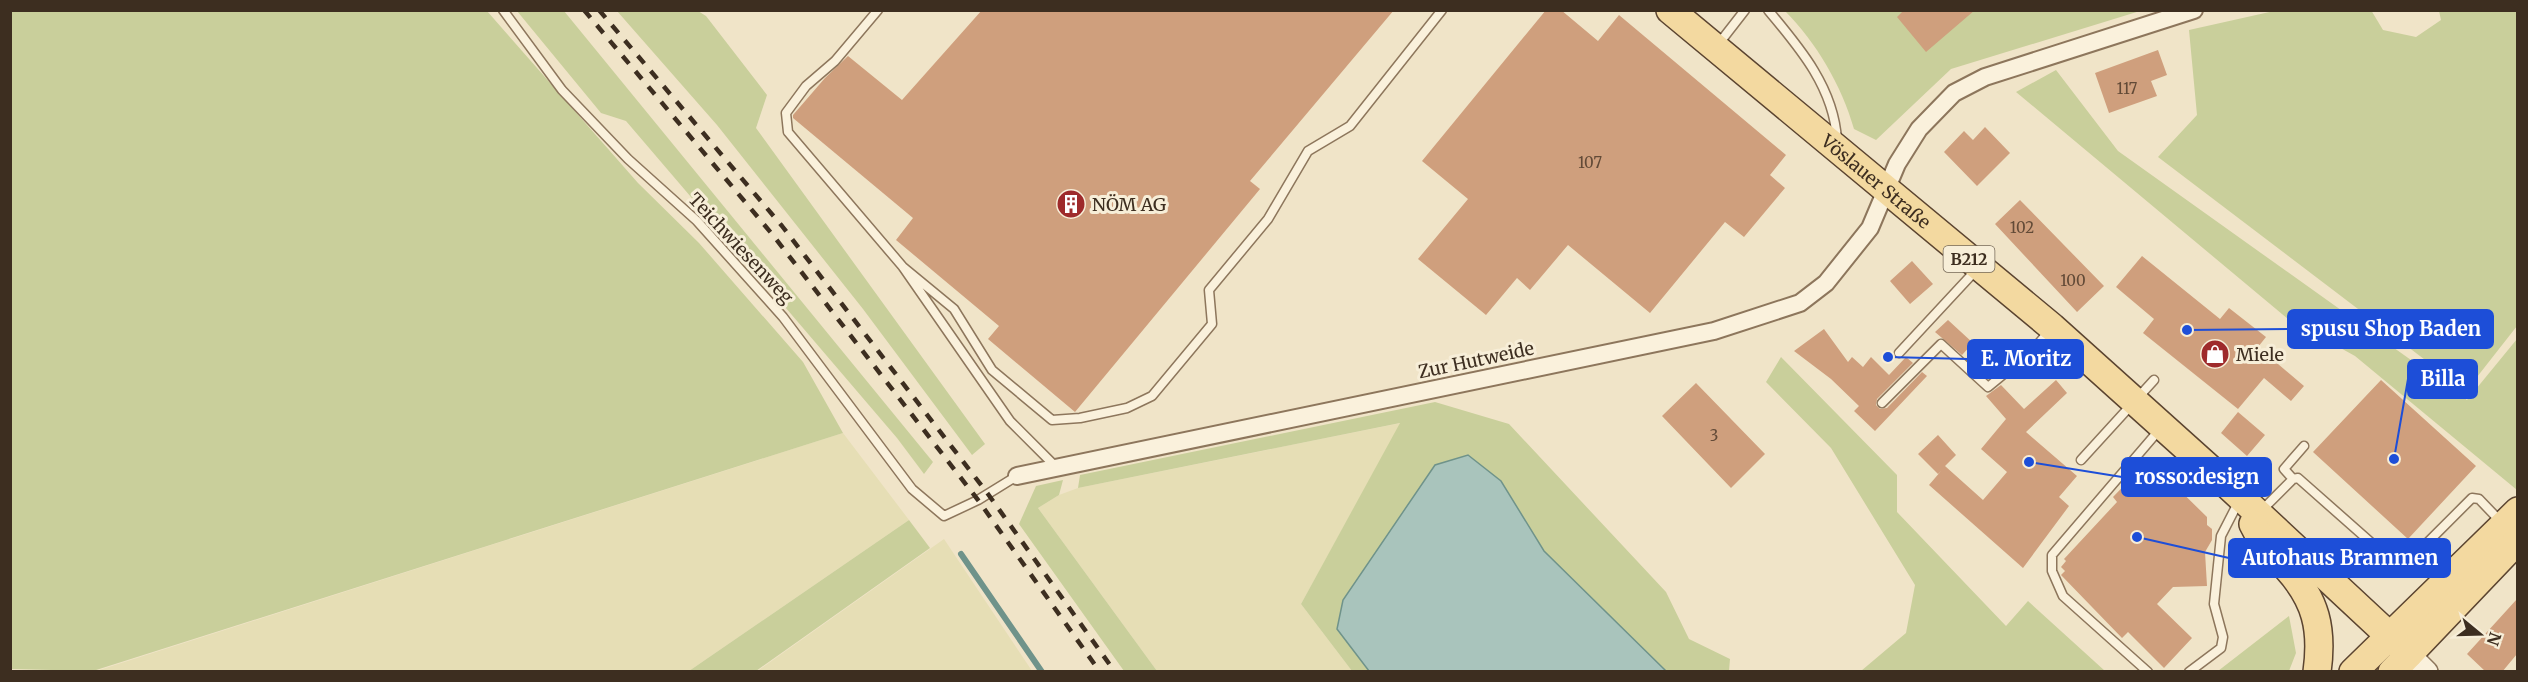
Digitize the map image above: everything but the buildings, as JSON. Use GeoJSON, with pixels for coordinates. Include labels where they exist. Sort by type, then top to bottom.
{"type":"FeatureCollection","features":[{"type":"Feature","properties":{"kind":"main road","name":"Vöslauer Straße"},"geometry":{"type":"LineString","coordinates":[[1670,10],[2052,327],[2136,401],[2250,506],[2404,658]]}},
{"type":"Feature","properties":{"kind":"main road"},"geometry":{"type":"LineString","coordinates":[[2250,506],[2259,538],[2308,595],[2319,626],[2320,649],[2317,672]]}},
{"type":"Feature","properties":{"kind":"main road"},"geometry":{"type":"LineString","coordinates":[[2353,672],[2404,658],[2513,526]]}},
{"type":"Feature","properties":{"kind":"street","name":"Zur Hutweide"},"geometry":{"type":"LineString","coordinates":[[1017,477],[1714,331],[1800,303],[1826,283],[1870,228],[1897,164],[1919,129],[1954,93],[1985,77],[2194,10]]}},
{"type":"Feature","properties":{"kind":"lane","name":"Teichwiesenweg"},"geometry":{"type":"LineString","coordinates":[[503,10],[562,90],[628,159],[697,221],[783,317],[912,489],[944,516],[978,500],[1017,477]]}},
{"type":"Feature","properties":{"kind":"lane"},"geometry":{"type":"LineString","coordinates":[[878,10],[835,62],[806,86],[786,113],[788,132],[903,267],[1010,421],[1059,469]]}},
{"type":"Feature","properties":{"kind":"lane"},"geometry":{"type":"LineString","coordinates":[[903,267],[954,309],[992,370],[1052,420],[1080,418],[1127,408],[1152,396],[1212,324],[1209,290],[1268,219],[1308,151],[1350,126],[1442,10]]}},
{"type":"Feature","properties":{"kind":"lane"},"geometry":{"type":"LineString","coordinates":[[1715,48],[1745,10]]}},
{"type":"Feature","properties":{"kind":"lane"},"geometry":{"type":"LineString","coordinates":[[1768,10],[1818,75],[1836,119],[1838,149]]}},
{"type":"Feature","properties":{"kind":"lane"},"geometry":{"type":"LineString","coordinates":[[1899,353],[1979,267]]}},
{"type":"Feature","properties":{"kind":"lane"},"geometry":{"type":"LineString","coordinates":[[1882,403],[1941,344],[1988,387],[2033,350],[2052,327]]}},
{"type":"Feature","properties":{"kind":"lane"},"geometry":{"type":"LineString","coordinates":[[2081,460],[2154,380]]}},
{"type":"Feature","properties":{"kind":"lane"},"geometry":{"type":"LineString","coordinates":[[2148,672],[2062,596],[2052,571],[2052,555],[2163,426]]}},
{"type":"Feature","properties":{"kind":"lane"},"geometry":{"type":"LineString","coordinates":[[2294,479],[2284,469],[2304,446]]}},
{"type":"Feature","properties":{"kind":"lane"},"geometry":{"type":"LineString","coordinates":[[2188,672],[2221,648],[2223,637],[2214,604],[2221,536],[2250,506],[2294,479],[2298,478],[2401,569],[2476,497],[2513,526]]}},
{"type":"Feature","properties":{"kind":"shaded area"},"geometry":{"type":"Polygon","coordinates":[[[1401,423],[1301,604],[1352,671],[1157,671],[1038,508],[1059,495],[1078,488],[1401,423]]]}},
{"type":"Feature","properties":{"kind":"shaded area"},"geometry":{"type":"Polygon","coordinates":[[[843,433],[909,520],[689,671],[93,672],[843,433]]]}},
{"type":"Feature","properties":{"kind":"shaded area"},"geometry":{"type":"Polygon","coordinates":[[[944,539],[1032,671],[756,672],[944,539]]]}},
{"type":"Feature","properties":{"kind":"green space"},"geometry":{"type":"Polygon","coordinates":[[[11,10],[487,11],[638,183],[699,243],[803,362],[843,433],[93,671],[11,669],[11,10]]]}},
{"type":"Feature","properties":{"kind":"green space"},"geometry":{"type":"Polygon","coordinates":[[[2371,10],[2383,30],[2416,37],[2441,20],[2439,11],[2517,11],[2517,326],[2466,391],[2158,157],[2197,115],[2189,30],[2274,11],[2371,10]]]}},
{"type":"Feature","properties":{"kind":"green space"},"geometry":{"type":"Polygon","coordinates":[[[517,11],[564,11],[933,462],[924,474],[897,438],[626,121],[601,113],[517,11]]]}},
{"type":"Feature","properties":{"kind":"green space"},"geometry":{"type":"Polygon","coordinates":[[[617,11],[698,11],[706,16],[767,95],[756,128],[985,444],[972,455],[863,309],[717,125],[617,11]]]}},
{"type":"Feature","properties":{"kind":"green space"},"geometry":{"type":"Polygon","coordinates":[[[1785,11],[2140,11],[1951,69],[1876,140],[1854,129],[1843,97],[1827,66],[1807,36],[1785,11]]]}},
{"type":"Feature","properties":{"kind":"green space"},"geometry":{"type":"Polygon","coordinates":[[[2056,70],[2118,151],[2467,400],[2517,339],[2517,490],[2355,356],[2288,319],[2016,92],[2056,70]]]}},
{"type":"Feature","properties":{"kind":"green space"},"geometry":{"type":"Polygon","coordinates":[[[1781,357],[1897,475],[1897,512],[2006,626],[2028,601],[2105,671],[1861,671],[1906,633],[1915,585],[1831,448],[1766,382],[1781,357]]]}},
{"type":"Feature","properties":{"kind":"green space"},"geometry":{"type":"Polygon","coordinates":[[[1435,402],[1509,424],[1666,592],[1689,639],[1730,659],[1729,671],[1666,671],[1544,551],[1501,481],[1337,629],[1369,671],[1352,671],[1301,604],[1400,423],[1078,488],[1080,475],[1435,402]]]}},
{"type":"Feature","properties":{"kind":"green space"},"geometry":{"type":"Polygon","coordinates":[[[1063,480],[1059,495],[1038,508],[1157,671],[1124,671],[1019,524],[1036,486],[1063,480]]]}},
{"type":"Feature","properties":{"kind":"green space"},"geometry":{"type":"Polygon","coordinates":[[[909,520],[930,548],[756,671],[689,671],[909,520]]]}},
{"type":"Feature","properties":{"kind":"green space"},"geometry":{"type":"Polygon","coordinates":[[[2289,616],[2296,653],[2289,671],[2218,671],[2289,616]]]}},
{"type":"Feature","properties":{"kind":"water"},"geometry":{"type":"Polygon","coordinates":[[[1468,455],[1501,481],[1544,551],[1666,671],[1369,671],[1337,629],[1343,600],[1435,465],[1468,455]]]}},
{"type":"Feature","properties":{"kind":"waterway"},"geometry":{"type":"LineString","coordinates":[[961,554],[1042,672]]}},
{"type":"Feature","properties":{"kind":"railway"},"geometry":{"type":"LineString","coordinates":[[584,10],[772,234],[978,500],[1100,672]]}},
{"type":"Feature","properties":{"kind":"railway"},"geometry":{"type":"LineString","coordinates":[[599,10],[782,226],[988,494],[1115,672]]}},
{"type":"Feature","properties":{"kind":"place","name":"NÖM AG"},"geometry":{"type":"Point","coordinates":[1071,204]}},
{"type":"Feature","properties":{"kind":"place","name":"spusu Shop Baden"},"geometry":{"type":"Point","coordinates":[2187,330]}},
{"type":"Feature","properties":{"kind":"place","name":"Miele"},"geometry":{"type":"Point","coordinates":[2215,354]}},
{"type":"Feature","properties":{"kind":"place","name":"E. Moritz"},"geometry":{"type":"Point","coordinates":[1888,357]}},
{"type":"Feature","properties":{"kind":"place","name":"Billa"},"geometry":{"type":"Point","coordinates":[2394,459]}},
{"type":"Feature","properties":{"kind":"place","name":"rosso:design"},"geometry":{"type":"Point","coordinates":[2029,462]}},
{"type":"Feature","properties":{"kind":"place","name":"Autohaus Brammen"},"geometry":{"type":"Point","coordinates":[2137,537]}}]}
